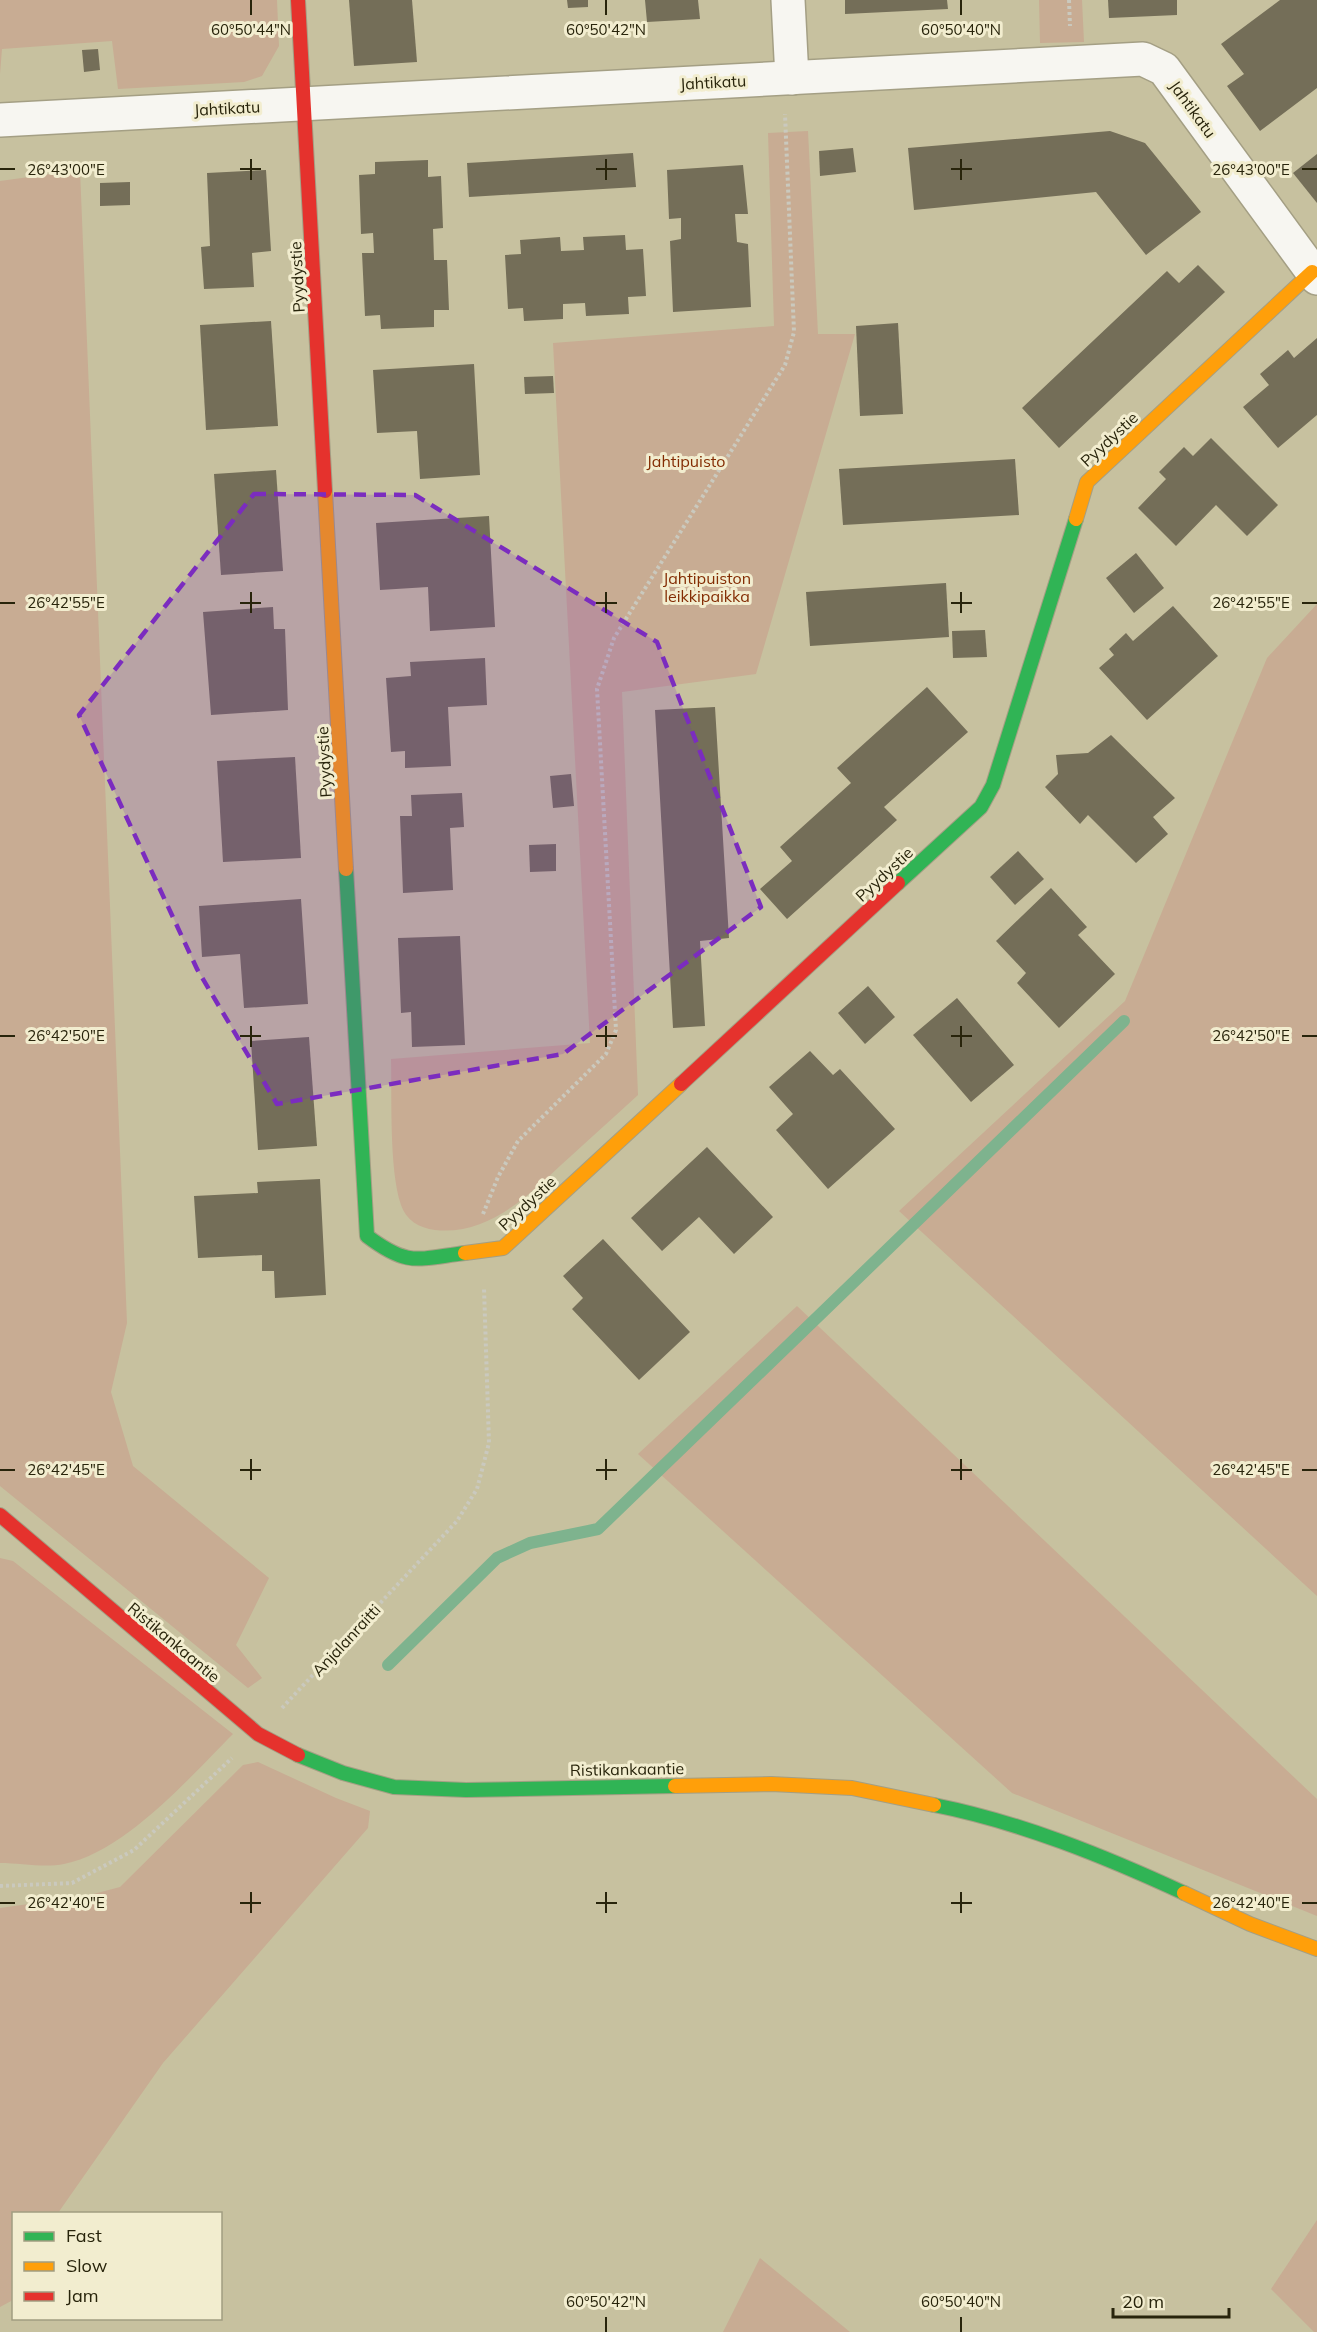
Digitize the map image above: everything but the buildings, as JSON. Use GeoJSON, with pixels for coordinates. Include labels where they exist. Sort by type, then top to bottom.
{"type":"FeatureCollection","features":[{"type":"Feature","properties":{"kind":"street"},"geometry":{"type":"LineString","coordinates":[[298,0],[304,104]]}},
{"type":"Feature","properties":{"kind":"street"},"geometry":{"type":"LineString","coordinates":[[788,0],[792,78]]}},
{"type":"Feature","properties":{"kind":"street","name":"Jahtikatu"},"geometry":{"type":"LineString","coordinates":[[0,120],[1143,59],[1164,69],[1315,275]]}},
{"type":"Feature","properties":{"kind":"street","name":"Pyydystie"},"geometry":{"type":"LineString","coordinates":[[304,104],[367,1236],[388,1252],[409,1260],[503,1248],[981,807],[993,785],[1087,482],[1315,275]]}},
{"type":"Feature","properties":{"kind":"street","name":"Ristikankaantie"},"geometry":{"type":"LineString","coordinates":[[0,1515],[258,1734],[294,1754],[344,1773],[394,1787],[466,1790],[771,1784],[852,1788],[965,1811],[1108,1858],[1250,1924],[1317,1949]]}},
{"type":"Feature","properties":{"kind":"path","name":"Anjalanraitti"},"geometry":{"type":"LineString","coordinates":[[0,1886],[72,1883],[134,1850],[258,1734],[457,1521],[477,1489],[489,1443],[482,1217],[498,1177],[518,1141],[606,1054],[616,1030],[597,690],[614,638],[785,365],[794,332],[785,112]]}},
{"type":"Feature","properties":{"kind":"path"},"geometry":{"type":"LineString","coordinates":[[773,113],[797,112]]}},
{"type":"Feature","properties":{"kind":"highlighted area"},"geometry":{"type":"Polygon","coordinates":[[[254,494],[415,495],[657,642],[761,907],[563,1054],[277,1104],[197,969],[79,715],[254,494]]]}},
{"type":"Feature","properties":{"kind":"green space"},"geometry":{"type":"Polygon","coordinates":[[[0,0],[277,0],[279,46],[262,76],[244,82],[118,89],[112,41],[2,49],[0,74],[0,0]]]}},
{"type":"Feature","properties":{"kind":"green space"},"geometry":{"type":"Polygon","coordinates":[[[1039,0],[1082,0],[1084,42],[1040,43],[1039,0]]]}},
{"type":"Feature","properties":{"kind":"green space","name":"Jahtipuisto"},"geometry":{"type":"Polygon","coordinates":[[[808,131],[818,334],[855,334],[756,674],[622,692],[638,1095],[510,1208],[475,1226],[456,1230],[435,1230],[424,1227],[406,1215],[397,1190],[392,1134],[391,1059],[590,1043],[553,343],[774,326],[768,133],[808,131]]]}},
{"type":"Feature","properties":{"kind":"green space"},"geometry":{"type":"Polygon","coordinates":[[[80,170],[127,1323],[111,1392],[133,1466],[269,1578],[236,1645],[262,1678],[248,1688],[0,1486],[0,181],[80,170]]]}},
{"type":"Feature","properties":{"kind":"green space"},"geometry":{"type":"Polygon","coordinates":[[[1317,604],[1317,1596],[899,1211],[1125,1001],[1267,658],[1317,604]]]}},
{"type":"Feature","properties":{"kind":"green space"},"geometry":{"type":"Polygon","coordinates":[[[797,1306],[1317,1799],[1317,1916],[1012,1793],[638,1454],[797,1306]]]}},
{"type":"Feature","properties":{"kind":"green space"},"geometry":{"type":"Polygon","coordinates":[[[0,1558],[13,1561],[233,1734],[177,1791],[133,1829],[87,1857],[64,1864],[0,1863],[0,1558]]]}},
{"type":"Feature","properties":{"kind":"green space"},"geometry":{"type":"Polygon","coordinates":[[[258,1762],[370,1811],[368,1828],[163,2063],[59,2212],[12,2212],[12,2301],[0,2307],[0,1908],[86,1896],[120,1887],[243,1765],[258,1762]]]}},
{"type":"Feature","properties":{"kind":"green space"},"geometry":{"type":"Polygon","coordinates":[[[1317,2220],[1317,2332],[1314,2332],[1271,2289],[1317,2220]]]}},
{"type":"Feature","properties":{"kind":"green space"},"geometry":{"type":"Polygon","coordinates":[[[760,2258],[850,2332],[723,2332],[760,2258]]]}},
{"type":"Feature","properties":{"kind":"waterway"},"geometry":{"type":"LineString","coordinates":[[388,1665],[497,1558],[530,1543],[598,1529],[1124,1021]]}},
{"type":"Feature","properties":{"kind":"traffic: fast"},"geometry":{"type":"LineString","coordinates":[[898,883],[981,807],[993,785],[1076,519]]}},
{"type":"Feature","properties":{"kind":"traffic: fast"},"geometry":{"type":"LineString","coordinates":[[346,869],[367,1236],[403,1257],[424,1258],[465,1253]]}},
{"type":"Feature","properties":{"kind":"traffic: fast"},"geometry":{"type":"LineString","coordinates":[[298,1755],[343,1773],[394,1787],[466,1790],[675,1786]]}},
{"type":"Feature","properties":{"kind":"traffic: fast"},"geometry":{"type":"LineString","coordinates":[[934,1805],[998,1821],[1061,1841],[1184,1893]]}},
{"type":"Feature","properties":{"kind":"traffic: slow"},"geometry":{"type":"LineString","coordinates":[[1076,519],[1087,482],[1312,272]]}},
{"type":"Feature","properties":{"kind":"traffic: slow"},"geometry":{"type":"LineString","coordinates":[[325,491],[346,869]]}},
{"type":"Feature","properties":{"kind":"traffic: slow"},"geometry":{"type":"LineString","coordinates":[[465,1253],[503,1248],[681,1084]]}},
{"type":"Feature","properties":{"kind":"traffic: slow"},"geometry":{"type":"LineString","coordinates":[[675,1786],[771,1784],[852,1788],[934,1805]]}},
{"type":"Feature","properties":{"kind":"traffic: slow"},"geometry":{"type":"LineString","coordinates":[[1184,1893],[1250,1924],[1317,1949]]}},
{"type":"Feature","properties":{"kind":"traffic: jam"},"geometry":{"type":"LineString","coordinates":[[298,0],[325,491]]}},
{"type":"Feature","properties":{"kind":"traffic: jam"},"geometry":{"type":"LineString","coordinates":[[681,1084],[898,883]]}},
{"type":"Feature","properties":{"kind":"traffic: jam"},"geometry":{"type":"LineString","coordinates":[[0,1515],[258,1734],[298,1755]]}},
{"type":"Feature","properties":{"kind":"park label","name":"Jahtipuiston leikkipaikka"},"geometry":{"type":"Point","coordinates":[707,587]}}]}
